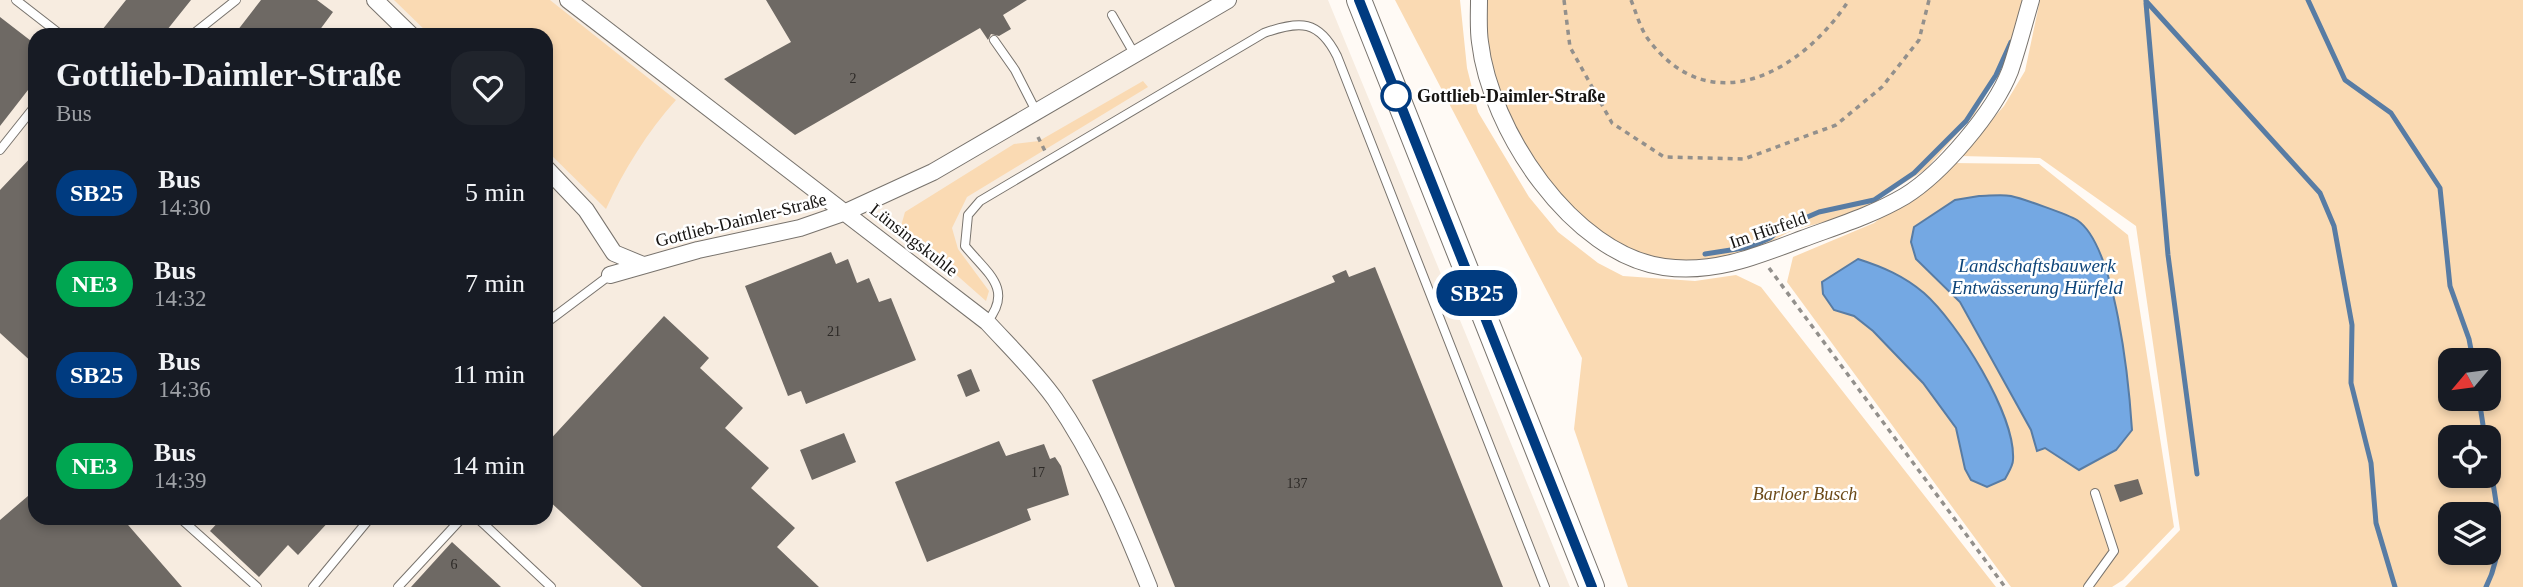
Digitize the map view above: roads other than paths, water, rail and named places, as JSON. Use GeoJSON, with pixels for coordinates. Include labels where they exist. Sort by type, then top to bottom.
{"type":"FeatureCollection","features":[{"type":"Feature","properties":{"kind":"main road"},"geometry":{"type":"LineString","coordinates":[[1359,0],[1592,587]]}},
{"type":"Feature","properties":{"kind":"street"},"geometry":{"type":"LineString","coordinates":[[375,0],[404,28]]}},
{"type":"Feature","properties":{"kind":"street","name":"Lünsingskuhle"},"geometry":{"type":"LineString","coordinates":[[568,0],[987,322],[1030,367],[1076,432],[1107,487],[1149,587]]}},
{"type":"Feature","properties":{"kind":"street","name":"Gottlieb-Daimler-Straße"},"geometry":{"type":"LineString","coordinates":[[553,175],[586,210],[614,253],[643,265],[800,228],[846,212],[933,172],[1228,0]]}},
{"type":"Feature","properties":{"kind":"street","name":"Im Hürfeld"},"geometry":{"type":"LineString","coordinates":[[1479,0],[1480,43],[1489,79],[1523,154],[1548,193],[1573,222],[1602,244],[1634,260],[1665,267],[1711,267],[1760,257],[1853,222],[1906,195],[1950,157],[1990,105],[2009,73],[2031,0]]}},
{"type":"Feature","properties":{"kind":"street"},"geometry":{"type":"LineString","coordinates":[[610,275],[643,265]]}},
{"type":"Feature","properties":{"kind":"lane"},"geometry":{"type":"LineString","coordinates":[[16,0],[52,28]]}},
{"type":"Feature","properties":{"kind":"lane"},"geometry":{"type":"LineString","coordinates":[[201,28],[235,2]]}},
{"type":"Feature","properties":{"kind":"lane"},"geometry":{"type":"LineString","coordinates":[[1112,15],[1135,55]]}},
{"type":"Feature","properties":{"kind":"lane"},"geometry":{"type":"LineString","coordinates":[[987,322],[998,308],[1000,297],[997,285],[965,246],[968,215],[980,201],[1264,33],[1284,26],[1317,28],[1328,38],[1337,56],[1545,587]]}},
{"type":"Feature","properties":{"kind":"lane"},"geometry":{"type":"LineString","coordinates":[[995,40],[1015,70],[1036,111]]}},
{"type":"Feature","properties":{"kind":"lane"},"geometry":{"type":"LineString","coordinates":[[0,150],[28,115]]}},
{"type":"Feature","properties":{"kind":"lane"},"geometry":{"type":"LineString","coordinates":[[553,318],[610,275]]}},
{"type":"Feature","properties":{"kind":"lane"},"geometry":{"type":"LineString","coordinates":[[2088,587],[2114,551],[2095,492]]}},
{"type":"Feature","properties":{"kind":"lane"},"geometry":{"type":"LineString","coordinates":[[188,525],[257,587]]}},
{"type":"Feature","properties":{"kind":"lane"},"geometry":{"type":"LineString","coordinates":[[313,587],[364,525]]}},
{"type":"Feature","properties":{"kind":"lane"},"geometry":{"type":"LineString","coordinates":[[398,587],[456,525]]}},
{"type":"Feature","properties":{"kind":"lane"},"geometry":{"type":"LineString","coordinates":[[489,525],[551,587]]}},
{"type":"Feature","properties":{"kind":"water","name":"Landschaftsbauwerk Entwässerung Hürfeld"},"geometry":{"type":"Polygon","coordinates":[[[1979,196],[2011,196],[2077,220],[2090,235],[2102,257],[2124,350],[2132,430],[2116,450],[2079,470],[2045,448],[2037,451],[2031,430],[1960,302],[1916,259],[1911,242],[1914,227],[1955,200],[1979,196]]]}},
{"type":"Feature","properties":{"kind":"water"},"geometry":{"type":"Polygon","coordinates":[[[1858,259],[1893,273],[1924,293],[1967,347],[1982,370],[2005,419],[2013,462],[2005,479],[1987,487],[1971,480],[1965,469],[1956,428],[1923,383],[1873,331],[1854,316],[1834,310],[1823,294],[1822,282],[1858,259]]]}},
{"type":"Feature","properties":{"kind":"waterway"},"geometry":{"type":"LineString","coordinates":[[2308,0],[2345,80],[2391,113],[2440,188],[2450,286],[2471,348]]}},
{"type":"Feature","properties":{"kind":"waterway"},"geometry":{"type":"LineString","coordinates":[[2146,1],[2320,193],[2334,226],[2352,325],[2351,383],[2371,463],[2376,523],[2395,587]]}},
{"type":"Feature","properties":{"kind":"waterway"},"geometry":{"type":"LineString","coordinates":[[2146,3],[2168,255],[2197,474]]}},
{"type":"Feature","properties":{"kind":"waterway"},"geometry":{"type":"LineString","coordinates":[[1705,254],[1750,247],[1770,238],[1782,228],[1819,212],[1874,200],[1914,173],[1966,121],[1996,75],[2011,42]]}},
{"type":"Feature","properties":{"kind":"waterway"},"geometry":{"type":"LineString","coordinates":[[2481,411],[2483,425]]}},
{"type":"Feature","properties":{"kind":"waterway"},"geometry":{"type":"LineString","coordinates":[[2486,587],[2497,555],[2498,522],[2494,488]]}},
{"type":"Feature","properties":{"kind":"place","name":"Gottlieb-Daimler-Straße"},"geometry":{"type":"Point","coordinates":[1396,96]}},
{"type":"Feature","properties":{"kind":"park label","name":"Barloer Busch"},"geometry":{"type":"Point","coordinates":[1805,494]}}]}
